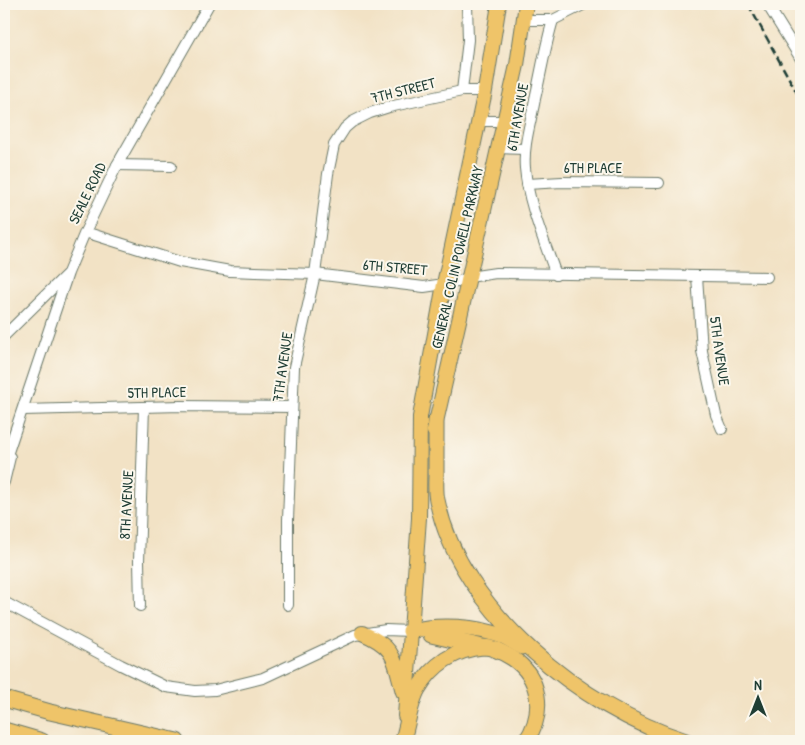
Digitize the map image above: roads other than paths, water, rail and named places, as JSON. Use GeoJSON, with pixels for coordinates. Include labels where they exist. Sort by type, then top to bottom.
{"type":"FeatureCollection","features":[{"type":"Feature","properties":{"kind":"highway"},"geometry":{"type":"LineString","coordinates":[[436,420],[436,499],[450,544],[475,588],[512,631],[544,661],[584,691],[628,716],[686,741]]}},
{"type":"Feature","properties":{"kind":"highway"},"geometry":{"type":"LineString","coordinates":[[410,631],[428,627],[482,631],[505,638],[544,661]]}},
{"type":"Feature","properties":{"kind":"highway"},"geometry":{"type":"LineString","coordinates":[[410,631],[503,652],[520,663],[533,679],[538,699],[537,720],[526,741]]}},
{"type":"Feature","properties":{"kind":"highway"},"geometry":{"type":"LineString","coordinates":[[403,739],[417,690],[430,671],[456,653],[485,647]]}},
{"type":"Feature","properties":{"kind":"highway"},"geometry":{"type":"LineString","coordinates":[[4,699],[69,717],[177,741]]}},
{"type":"Feature","properties":{"kind":"highway"},"geometry":{"type":"LineString","coordinates":[[4,730],[42,741]]}},
{"type":"Feature","properties":{"kind":"main road","name":"GENERAL COLIN POWELL PARKWAY"},"geometry":{"type":"LineString","coordinates":[[403,739],[419,518],[420,417],[444,284],[485,91],[499,4]]}},
{"type":"Feature","properties":{"kind":"main road","name":"GENERAL COLIN POWELL PARKWAY"},"geometry":{"type":"LineString","coordinates":[[419,518],[436,420],[517,65],[526,4]]}},
{"type":"Feature","properties":{"kind":"main road"},"geometry":{"type":"LineString","coordinates":[[362,633],[380,641],[390,651],[406,704]]}},
{"type":"Feature","properties":{"kind":"street","name":"SEALE ROAD"},"geometry":{"type":"LineString","coordinates":[[4,464],[68,273],[85,232],[117,165],[209,4]]}},
{"type":"Feature","properties":{"kind":"street"},"geometry":{"type":"LineString","coordinates":[[462,91],[468,40],[467,4]]}},
{"type":"Feature","properties":{"kind":"street"},"geometry":{"type":"LineString","coordinates":[[524,20],[553,20],[585,4]]}},
{"type":"Feature","properties":{"kind":"street"},"geometry":{"type":"LineString","coordinates":[[767,4],[801,59]]}},
{"type":"Feature","properties":{"kind":"street","name":"6TH AVENUE"},"geometry":{"type":"LineString","coordinates":[[553,20],[544,52],[525,149],[525,167],[527,184],[535,212],[556,275]]}},
{"type":"Feature","properties":{"kind":"street","name":"7TH STREET"},"geometry":{"type":"LineString","coordinates":[[338,138],[352,122],[398,105],[462,91],[485,91]]}},
{"type":"Feature","properties":{"kind":"street"},"geometry":{"type":"LineString","coordinates":[[479,121],[505,121]]}},
{"type":"Feature","properties":{"kind":"street","name":"7TH AVENUE"},"geometry":{"type":"LineString","coordinates":[[288,605],[288,520],[294,367],[316,274],[328,174],[338,138]]}},
{"type":"Feature","properties":{"kind":"street"},"geometry":{"type":"LineString","coordinates":[[498,148],[525,149]]}},
{"type":"Feature","properties":{"kind":"street"},"geometry":{"type":"LineString","coordinates":[[117,165],[171,166]]}},
{"type":"Feature","properties":{"kind":"street","name":"6TH PLACE"},"geometry":{"type":"LineString","coordinates":[[527,184],[562,182],[658,183]]}},
{"type":"Feature","properties":{"kind":"street","name":"6TH STREET"},"geometry":{"type":"LineString","coordinates":[[85,232],[141,251],[200,267],[230,271],[316,274],[424,287],[496,273],[767,277]]}},
{"type":"Feature","properties":{"kind":"street"},"geometry":{"type":"LineString","coordinates":[[4,336],[68,273]]}},
{"type":"Feature","properties":{"kind":"street","name":"5TH AVENUE"},"geometry":{"type":"LineString","coordinates":[[697,276],[702,351],[716,414],[722,429]]}},
{"type":"Feature","properties":{"kind":"street","name":"5TH PLACE"},"geometry":{"type":"LineString","coordinates":[[23,410],[144,406],[291,407]]}},
{"type":"Feature","properties":{"kind":"street","name":"8TH AVENUE"},"geometry":{"type":"LineString","coordinates":[[140,606],[139,538],[144,406]]}},
{"type":"Feature","properties":{"kind":"street","name":"SEALE ROAD"},"geometry":{"type":"LineString","coordinates":[[4,482],[23,410]]}},
{"type":"Feature","properties":{"kind":"street"},"geometry":{"type":"LineString","coordinates":[[4,602],[121,665],[166,686],[186,691],[215,690],[263,678],[362,633],[386,630],[410,631]]}},
{"type":"Feature","properties":{"kind":"railway"},"geometry":{"type":"LineString","coordinates":[[748,4],[801,100]]}}]}
